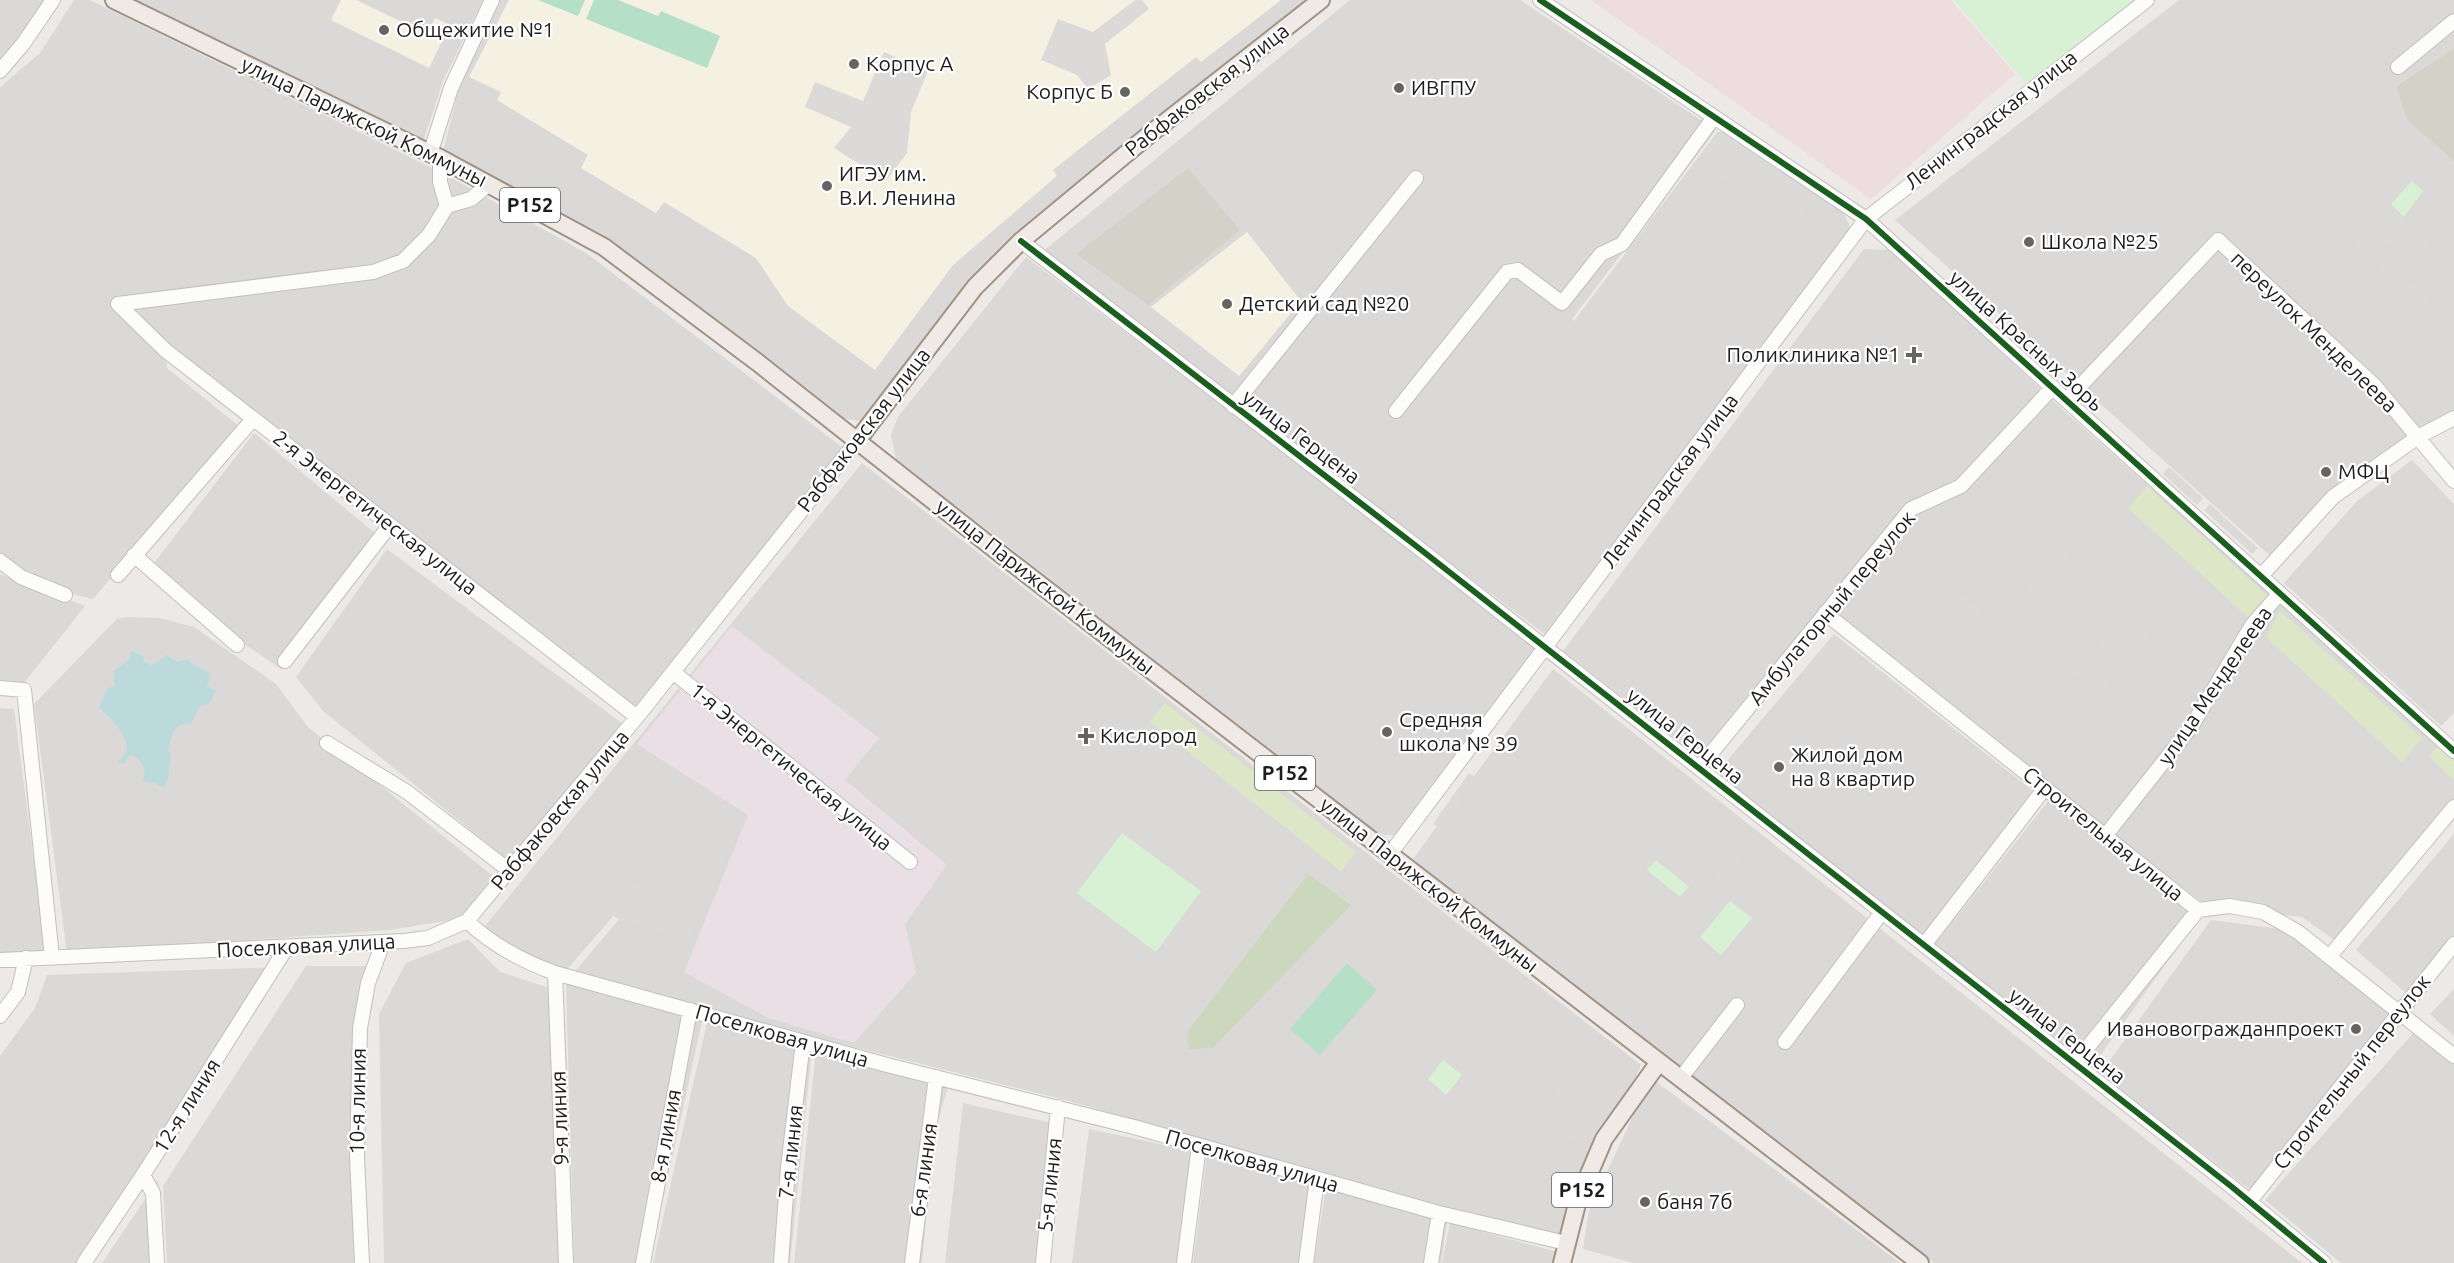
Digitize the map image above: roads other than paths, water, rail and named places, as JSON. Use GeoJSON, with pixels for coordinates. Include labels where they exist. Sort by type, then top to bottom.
{"type":"FeatureCollection","features":[{"type":"Feature","properties":{"kind":"main road","name":"улица Парижской Коммуны"},"geometry":{"type":"LineString","coordinates":[[114,0],[435,156],[604,248],[1920,1263]]}},
{"type":"Feature","properties":{"kind":"main road","name":"Рабфаковская улица"},"geometry":{"type":"LineString","coordinates":[[857,441],[975,287],[1021,241],[1150,134],[1321,0]]}},
{"type":"Feature","properties":{"kind":"main road","name":"Р152"},"geometry":{"type":"LineString","coordinates":[[1562,1263],[1578,1200],[1604,1139],[1659,1062]]}},
{"type":"Feature","properties":{"kind":"street"},"geometry":{"type":"LineString","coordinates":[[0,71],[23,44],[53,0]]}},
{"type":"Feature","properties":{"kind":"street"},"geometry":{"type":"LineString","coordinates":[[489,184],[471,199],[447,206],[435,156],[451,88],[492,0]]}},
{"type":"Feature","properties":{"kind":"street","name":"улица Красных Зорь"},"geometry":{"type":"LineString","coordinates":[[1540,0],[1866,219],[2454,752]]}},
{"type":"Feature","properties":{"kind":"street","name":"Ленинградская улица"},"geometry":{"type":"LineString","coordinates":[[1390,854],[1866,219],[2147,0]]}},
{"type":"Feature","properties":{"kind":"street"},"geometry":{"type":"LineString","coordinates":[[2397,67],[2454,21]]}},
{"type":"Feature","properties":{"kind":"street"},"geometry":{"type":"LineString","coordinates":[[1396,411],[1507,272],[1518,270],[1562,303],[1601,254],[1622,244],[1714,117]]}},
{"type":"Feature","properties":{"kind":"street"},"geometry":{"type":"LineString","coordinates":[[1233,406],[1416,178]]}},
{"type":"Feature","properties":{"kind":"street","name":"2-я Энергетическая улица"},"geometry":{"type":"LineString","coordinates":[[447,206],[429,235],[403,261],[373,272],[118,304],[165,350],[637,717]]}},
{"type":"Feature","properties":{"kind":"street","name":"переулок Менделеева"},"geometry":{"type":"LineString","coordinates":[[2067,400],[2218,240],[2375,386],[2454,481]]}},
{"type":"Feature","properties":{"kind":"street","name":"улица Герцена"},"geometry":{"type":"LineString","coordinates":[[1021,241],[1545,647],[2250,1201],[2324,1263]]}},
{"type":"Feature","properties":{"kind":"street","name":"Амбулаторный переулок"},"geometry":{"type":"LineString","coordinates":[[1699,768],[1911,509],[1961,486],[2053,387]]}},
{"type":"Feature","properties":{"kind":"street","name":"улица Менделеева"},"geometry":{"type":"LineString","coordinates":[[2261,576],[2333,497],[2418,437],[2454,418]]}},
{"type":"Feature","properties":{"kind":"street"},"geometry":{"type":"LineString","coordinates":[[118,575],[253,419]]}},
{"type":"Feature","properties":{"kind":"street","name":"Рабфаковская улица"},"geometry":{"type":"LineString","coordinates":[[466,921],[637,717],[857,441]]}},
{"type":"Feature","properties":{"kind":"street"},"geometry":{"type":"LineString","coordinates":[[285,661],[390,525]]}},
{"type":"Feature","properties":{"kind":"street"},"geometry":{"type":"LineString","coordinates":[[134,555],[237,645]]}},
{"type":"Feature","properties":{"kind":"street"},"geometry":{"type":"LineString","coordinates":[[0,561],[21,578],[65,595]]}},
{"type":"Feature","properties":{"kind":"street","name":"улица Менделеева"},"geometry":{"type":"LineString","coordinates":[[2105,836],[2191,727],[2252,625],[2280,592]]}},
{"type":"Feature","properties":{"kind":"street","name":"Строительная улица"},"geometry":{"type":"LineString","coordinates":[[1825,613],[2198,910],[2230,906],[2263,912],[2298,932],[2330,956],[2454,1056]]}},
{"type":"Feature","properties":{"kind":"street","name":"1-я Энергетическая улица"},"geometry":{"type":"LineString","coordinates":[[673,672],[910,862]]}},
{"type":"Feature","properties":{"kind":"street"},"geometry":{"type":"LineString","coordinates":[[0,688],[24,690],[52,957]]}},
{"type":"Feature","properties":{"kind":"street"},"geometry":{"type":"LineString","coordinates":[[327,743],[407,792],[510,871]]}},
{"type":"Feature","properties":{"kind":"street"},"geometry":{"type":"LineString","coordinates":[[1924,945],[2045,788]]}},
{"type":"Feature","properties":{"kind":"street"},"geometry":{"type":"LineString","coordinates":[[2330,956],[2454,807]]}},
{"type":"Feature","properties":{"kind":"street"},"geometry":{"type":"LineString","coordinates":[[2075,1063],[2198,910]]}},
{"type":"Feature","properties":{"kind":"street"},"geometry":{"type":"LineString","coordinates":[[1785,1042],[1882,912]]}},
{"type":"Feature","properties":{"kind":"street","name":"Поселковая улица"},"geometry":{"type":"LineString","coordinates":[[0,960],[383,943],[428,938],[466,921],[488,940],[514,956],[555,973],[803,1042],[1058,1107],[1439,1213],[1566,1243]]}},
{"type":"Feature","properties":{"kind":"street","name":"10-я линия"},"geometry":{"type":"LineString","coordinates":[[362,1263],[357,1157],[360,1028],[368,983],[383,943]]}},
{"type":"Feature","properties":{"kind":"street","name":"Строительный переулок"},"geometry":{"type":"LineString","coordinates":[[2250,1201],[2454,944]]}},
{"type":"Feature","properties":{"kind":"street","name":"12-я линия"},"geometry":{"type":"LineString","coordinates":[[84,1263],[143,1175],[287,947]]}},
{"type":"Feature","properties":{"kind":"street"},"geometry":{"type":"LineString","coordinates":[[0,1016],[18,992],[26,958]]}},
{"type":"Feature","properties":{"kind":"street","name":"9-я линия"},"geometry":{"type":"LineString","coordinates":[[555,973],[566,1263]]}},
{"type":"Feature","properties":{"kind":"street"},"geometry":{"type":"LineString","coordinates":[[1680,1078],[1737,1005]]}},
{"type":"Feature","properties":{"kind":"street","name":"8-я линия"},"geometry":{"type":"LineString","coordinates":[[643,1263],[690,1010]]}},
{"type":"Feature","properties":{"kind":"street","name":"7-я линия"},"geometry":{"type":"LineString","coordinates":[[780,1263],[788,1167],[803,1042]]}},
{"type":"Feature","properties":{"kind":"street","name":"6-я линия"},"geometry":{"type":"LineString","coordinates":[[912,1263],[936,1077]]}},
{"type":"Feature","properties":{"kind":"street","name":"5-я линия"},"geometry":{"type":"LineString","coordinates":[[1043,1263],[1058,1107]]}},
{"type":"Feature","properties":{"kind":"street"},"geometry":{"type":"LineString","coordinates":[[1184,1263],[1199,1146]]}},
{"type":"Feature","properties":{"kind":"street"},"geometry":{"type":"LineString","coordinates":[[143,1175],[153,1193],[157,1263]]}},
{"type":"Feature","properties":{"kind":"street"},"geometry":{"type":"LineString","coordinates":[[1306,1263],[1317,1179]]}},
{"type":"Feature","properties":{"kind":"street"},"geometry":{"type":"LineString","coordinates":[[1431,1263],[1439,1213]]}},
{"type":"Feature","properties":{"kind":"water"},"geometry":{"type":"Polygon","coordinates":[[[131,651],[144,656],[143,662],[152,665],[167,655],[177,662],[189,659],[192,664],[211,674],[207,687],[215,690],[210,703],[200,706],[191,724],[180,725],[176,728],[168,751],[171,754],[168,779],[163,788],[143,781],[143,765],[134,756],[129,755],[124,764],[118,763],[126,751],[126,742],[116,725],[99,708],[107,689],[114,686],[114,671],[129,660],[131,651]]]}},
{"type":"Feature","properties":{"kind":"place","name":"Общежитие №1"},"geometry":{"type":"Point","coordinates":[384,30]}},
{"type":"Feature","properties":{"kind":"place","name":"Корпус А"},"geometry":{"type":"Point","coordinates":[854,64]}},
{"type":"Feature","properties":{"kind":"place","name":"ИВГПУ"},"geometry":{"type":"Point","coordinates":[1399,88]}},
{"type":"Feature","properties":{"kind":"place","name":"Корпус Б"},"geometry":{"type":"Point","coordinates":[1125,92]}},
{"type":"Feature","properties":{"kind":"place","name":"ИГЭУ им. В.И. Ленина"},"geometry":{"type":"Point","coordinates":[827,186]}},
{"type":"Feature","properties":{"kind":"place","name":"Школа №25"},"geometry":{"type":"Point","coordinates":[2029,242]}},
{"type":"Feature","properties":{"kind":"place","name":"Детский сад №20"},"geometry":{"type":"Point","coordinates":[1227,304]}},
{"type":"Feature","properties":{"kind":"place","name":"Поликлиника №1"},"geometry":{"type":"Point","coordinates":[1914,355]}},
{"type":"Feature","properties":{"kind":"place","name":"МФЦ"},"geometry":{"type":"Point","coordinates":[2326,472]}},
{"type":"Feature","properties":{"kind":"place","name":"Средняя школа № 39"},"geometry":{"type":"Point","coordinates":[1387,732]}},
{"type":"Feature","properties":{"kind":"place","name":"Кислород"},"geometry":{"type":"Point","coordinates":[1086,736]}},
{"type":"Feature","properties":{"kind":"place","name":"Жилой дом на 8 квартир"},"geometry":{"type":"Point","coordinates":[1779,767]}},
{"type":"Feature","properties":{"kind":"place","name":"Ивановогражданпроект"},"geometry":{"type":"Point","coordinates":[2356,1029]}},
{"type":"Feature","properties":{"kind":"place","name":"баня 7б"},"geometry":{"type":"Point","coordinates":[1645,1202]}}]}
